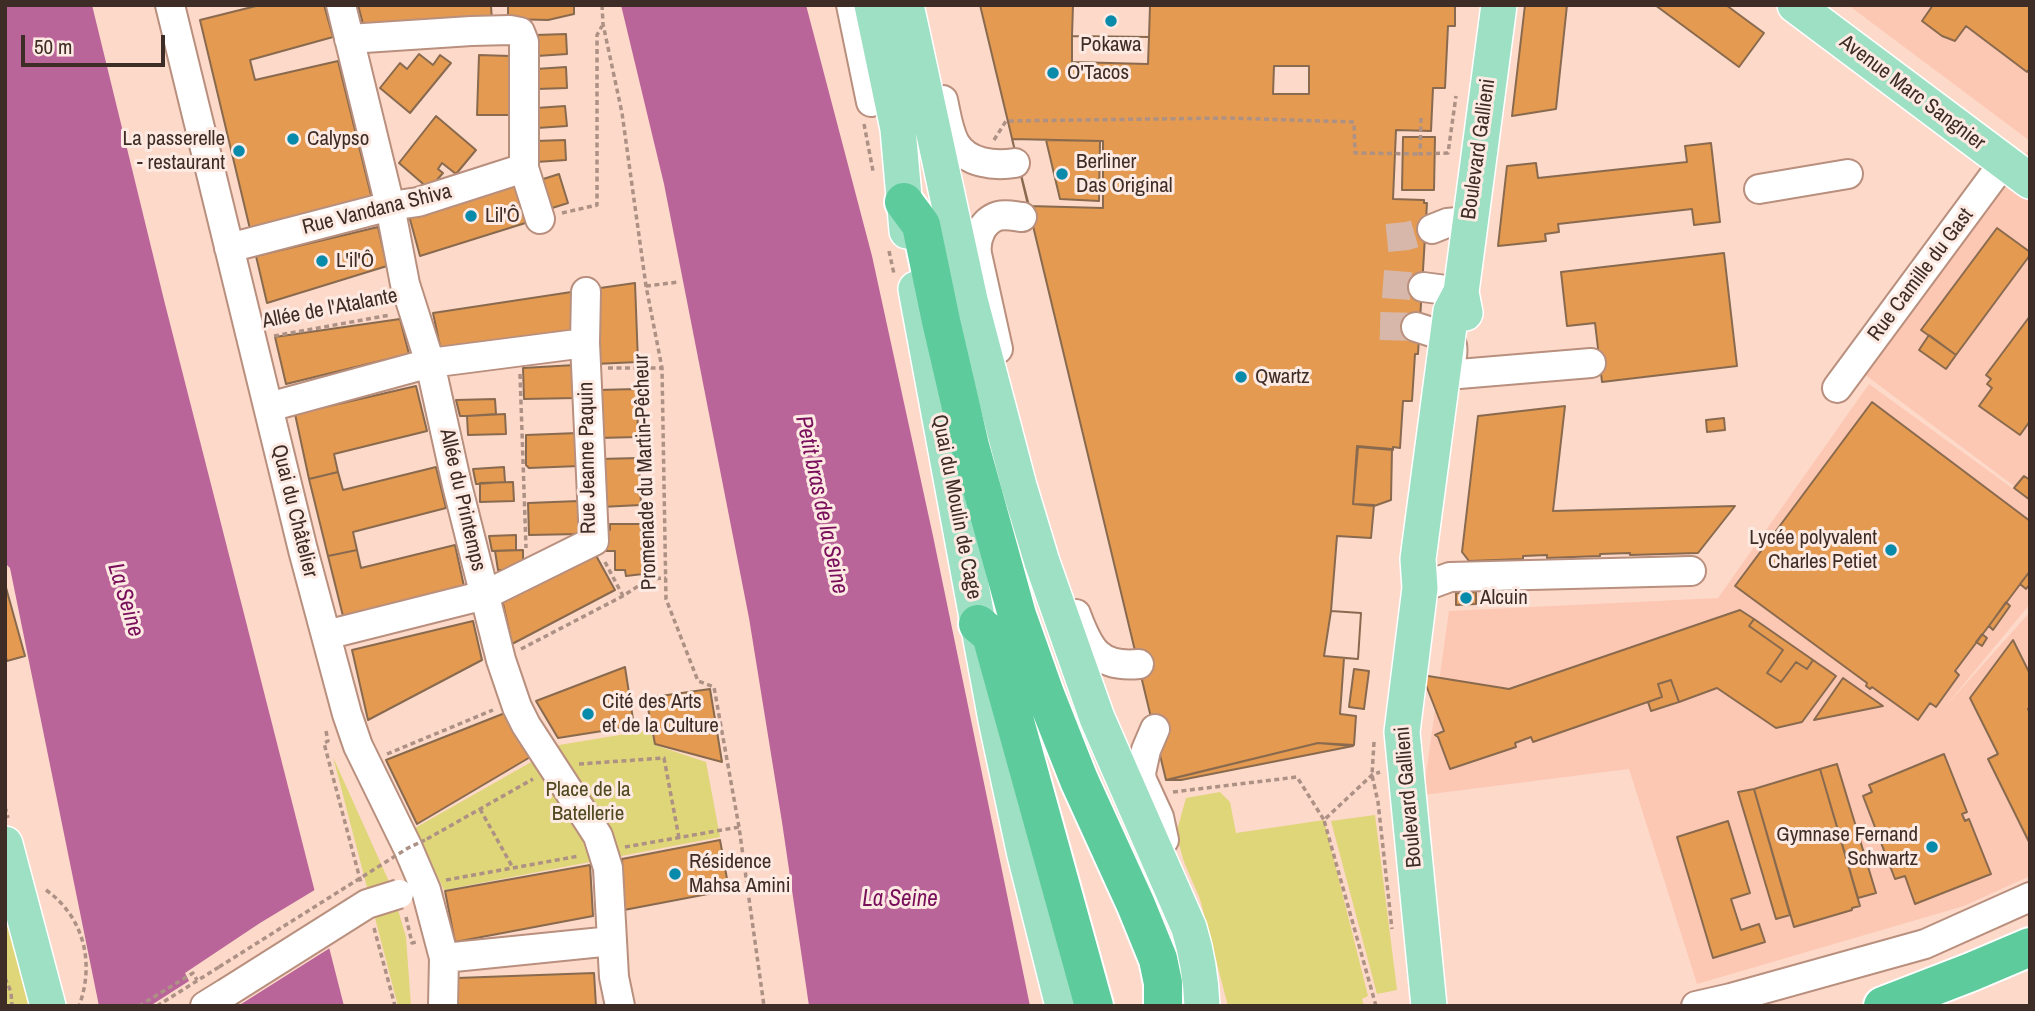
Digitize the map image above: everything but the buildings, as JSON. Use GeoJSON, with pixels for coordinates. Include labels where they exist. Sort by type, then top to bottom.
{"type":"FeatureCollection","features":[{"type":"Feature","properties":{"kind":"highway"},"geometry":{"type":"LineString","coordinates":[[904,202],[921,225],[970,446],[1017,615],[1079,780],[1158,959],[1163,983],[1163,1006]]}},
{"type":"Feature","properties":{"kind":"highway"},"geometry":{"type":"LineString","coordinates":[[978,624],[990,635],[1094,1006]]}},
{"type":"Feature","properties":{"kind":"highway"},"geometry":{"type":"LineString","coordinates":[[1884,1006],[2030,947]]}},
{"type":"Feature","properties":{"kind":"main road","name":"Quai du Moulin de Cage"},"geometry":{"type":"LineString","coordinates":[[872,5],[898,129],[908,245],[996,720],[1025,855],[1063,1006]]}},
{"type":"Feature","properties":{"kind":"main road"},"geometry":{"type":"LineString","coordinates":[[907,5],[970,300],[1019,486],[1053,598],[1097,718],[1189,928],[1196,951],[1202,1006]]}},
{"type":"Feature","properties":{"kind":"main road","name":"Boulevard Gallieni"},"geometry":{"type":"LineString","coordinates":[[1420,588],[1433,557],[1459,374],[1466,321],[1461,292],[1499,5]]}},
{"type":"Feature","properties":{"kind":"main road","name":"Avenue Marc Sangnier"},"geometry":{"type":"LineString","coordinates":[[1795,5],[2017,171]]}},
{"type":"Feature","properties":{"kind":"main road","name":"Boulevard Gallieni"},"geometry":{"type":"LineString","coordinates":[[1429,1006],[1402,732],[1420,588],[1418,559],[1432,332],[1451,311],[1461,292]]}},
{"type":"Feature","properties":{"kind":"main road"},"geometry":{"type":"LineString","coordinates":[[6,849],[48,1006]]}},
{"type":"Feature","properties":{"kind":"main road"},"geometry":{"type":"LineString","coordinates":[[1165,871],[1202,937],[1220,1006]]}},
{"type":"Feature","properties":{"kind":"street","name":"Quai du Châtelier"},"geometry":{"type":"LineString","coordinates":[[170,5],[303,550],[352,731],[366,763],[421,846],[423,888],[444,958],[448,1002]]}},
{"type":"Feature","properties":{"kind":"street","name":"Allée du Printemps"},"geometry":{"type":"LineString","coordinates":[[341,5],[390,206],[405,284],[430,363],[500,660],[526,725],[598,836],[604,851],[608,869],[614,977],[620,1006]]}},
{"type":"Feature","properties":{"kind":"street"},"geometry":{"type":"LineString","coordinates":[[851,5],[871,102]]}},
{"type":"Feature","properties":{"kind":"street"},"geometry":{"type":"LineString","coordinates":[[907,5],[929,52],[954,141],[959,149],[997,166],[1015,163]]}},
{"type":"Feature","properties":{"kind":"street"},"geometry":{"type":"LineString","coordinates":[[349,40],[471,31],[520,32],[524,42],[524,168],[540,219]]}},
{"type":"Feature","properties":{"kind":"street","name":"Rue Vandana Shiva"},"geometry":{"type":"LineString","coordinates":[[229,248],[390,206],[418,202],[524,168]]}},
{"type":"Feature","properties":{"kind":"street","name":"Rue Camille du Gast"},"geometry":{"type":"LineString","coordinates":[[1837,388],[2017,171]]}},
{"type":"Feature","properties":{"kind":"street"},"geometry":{"type":"LineString","coordinates":[[1759,189],[1848,174]]}},
{"type":"Feature","properties":{"kind":"street"},"geometry":{"type":"LineString","coordinates":[[1022,216],[994,218],[977,238],[976,247],[1008,401],[1019,486],[1054,558],[1089,647],[1100,657],[1115,663],[1139,664]]}},
{"type":"Feature","properties":{"kind":"street"},"geometry":{"type":"LineString","coordinates":[[1432,229],[1447,223],[1469,221]]}},
{"type":"Feature","properties":{"kind":"street"},"geometry":{"type":"LineString","coordinates":[[1423,287],[1461,292]]}},
{"type":"Feature","properties":{"kind":"street","name":"Rue Jeanne Paquin"},"geometry":{"type":"LineString","coordinates":[[326,635],[485,595],[594,541],[586,292]]}},
{"type":"Feature","properties":{"kind":"street"},"geometry":{"type":"LineString","coordinates":[[1432,332],[1451,340],[1453,348],[1443,426],[1449,445]]}},
{"type":"Feature","properties":{"kind":"street"},"geometry":{"type":"LineString","coordinates":[[269,407],[430,363],[519,351],[586,356]]}},
{"type":"Feature","properties":{"kind":"street"},"geometry":{"type":"LineString","coordinates":[[1459,374],[1591,362]]}},
{"type":"Feature","properties":{"kind":"street"},"geometry":{"type":"LineString","coordinates":[[1420,588],[1450,577],[1691,571]]}},
{"type":"Feature","properties":{"kind":"street"},"geometry":{"type":"LineString","coordinates":[[1155,729],[1146,750],[1141,773],[1163,832],[1165,871]]}},
{"type":"Feature","properties":{"kind":"street"},"geometry":{"type":"LineString","coordinates":[[201,993],[367,904],[423,888]]}},
{"type":"Feature","properties":{"kind":"street"},"geometry":{"type":"LineString","coordinates":[[1696,1006],[1926,944],[2030,897]]}},
{"type":"Feature","properties":{"kind":"street"},"geometry":{"type":"LineString","coordinates":[[444,958],[612,941]]}},
{"type":"Feature","properties":{"kind":"path","name":"Promenade du Martin-Pêcheur"},"geometry":{"type":"LineString","coordinates":[[602,5],[603,24],[622,113],[646,286],[662,368],[666,599],[698,681],[714,687],[739,827],[764,1006]]}},
{"type":"Feature","properties":{"kind":"path"},"geometry":{"type":"LineString","coordinates":[[540,219],[597,205],[597,35],[603,24]]}},
{"type":"Feature","properties":{"kind":"path"},"geometry":{"type":"LineString","coordinates":[[981,161],[1006,121],[1228,118],[1354,122],[1354,153],[1448,153],[1457,96]]}},
{"type":"Feature","properties":{"kind":"path"},"geometry":{"type":"LineString","coordinates":[[1419,154],[1421,118]]}},
{"type":"Feature","properties":{"kind":"path"},"geometry":{"type":"LineString","coordinates":[[646,286],[679,282]]}},
{"type":"Feature","properties":{"kind":"path","name":"Allée de l'Atalante"},"geometry":{"type":"LineString","coordinates":[[252,340],[413,310]]}},
{"type":"Feature","properties":{"kind":"path"},"geometry":{"type":"LineString","coordinates":[[519,351],[527,575]]}},
{"type":"Feature","properties":{"kind":"path"},"geometry":{"type":"LineString","coordinates":[[586,356],[662,368]]}},
{"type":"Feature","properties":{"kind":"path"},"geometry":{"type":"LineString","coordinates":[[594,541],[623,596]]}},
{"type":"Feature","properties":{"kind":"path"},"geometry":{"type":"LineString","coordinates":[[500,660],[623,596],[649,579],[666,578]]}},
{"type":"Feature","properties":{"kind":"path"},"geometry":{"type":"LineString","coordinates":[[366,763],[515,701]]}},
{"type":"Feature","properties":{"kind":"path"},"geometry":{"type":"LineString","coordinates":[[326,728],[328,741],[324,743],[362,886]]}},
{"type":"Feature","properties":{"kind":"path"},"geometry":{"type":"LineString","coordinates":[[1324,820],[1372,775]]}},
{"type":"Feature","properties":{"kind":"path"},"geometry":{"type":"LineString","coordinates":[[1170,792],[1297,777],[1324,820],[1376,1006]]}},
{"type":"Feature","properties":{"kind":"path"},"geometry":{"type":"LineString","coordinates":[[480,809],[513,868]]}},
{"type":"Feature","properties":{"kind":"path"},"geometry":{"type":"LineString","coordinates":[[423,888],[513,868],[739,827]]}},
{"type":"Feature","properties":{"kind":"path"},"geometry":{"type":"LineString","coordinates":[[157,1006],[201,993],[421,846]]}},
{"type":"Feature","properties":{"kind":"path"},"geometry":{"type":"LineString","coordinates":[[38,885],[55,897],[73,917],[84,941],[88,966],[85,991],[79,1006]]}},
{"type":"Feature","properties":{"kind":"path"},"geometry":{"type":"LineString","coordinates":[[372,923],[395,1006]]}},
{"type":"Feature","properties":{"kind":"path"},"geometry":{"type":"LineString","coordinates":[[139,1006],[193,973],[201,993]]}},
{"type":"Feature","properties":{"kind":"path"},"geometry":{"type":"LineString","coordinates":[[5,978],[11,992],[12,1006]]}},
{"type":"Feature","properties":{"kind":"shaded area"},"geometry":{"type":"Polygon","coordinates":[[[1848,5],[2030,5],[2030,141],[1848,5]]]}},
{"type":"Feature","properties":{"kind":"shaded area"},"geometry":{"type":"Polygon","coordinates":[[[2030,148],[2030,498],[1860,371],[2030,148]]]}},
{"type":"Feature","properties":{"kind":"shaded area","name":"Lycée polyvalent Charles Petiet"},"geometry":{"type":"Polygon","coordinates":[[[1869,384],[2030,501],[2030,604],[1944,708],[2030,612],[2030,876],[1964,906],[1697,984],[1629,769],[1423,795],[1449,611],[1718,598],[1869,384]]]}},
{"type":"Feature","properties":{"kind":"green space","name":"Place de la Batellerie"},"geometry":{"type":"Polygon","coordinates":[[[650,730],[655,745],[706,762],[720,837],[444,890],[415,828],[559,745],[650,730]]]}},
{"type":"Feature","properties":{"kind":"green space"},"geometry":{"type":"Polygon","coordinates":[[[333,757],[391,886],[406,937],[411,1006],[398,1006],[333,757]]]}},
{"type":"Feature","properties":{"kind":"green space"},"geometry":{"type":"Polygon","coordinates":[[[1220,792],[1230,802],[1236,833],[1324,820],[1368,996],[1362,999],[1364,1006],[1228,1006],[1200,899],[1184,862],[1176,834],[1186,798],[1220,792]]]}},
{"type":"Feature","properties":{"kind":"green space"},"geometry":{"type":"Polygon","coordinates":[[[1375,815],[1397,990],[1377,994],[1331,821],[1375,815]]]}},
{"type":"Feature","properties":{"kind":"green space"},"geometry":{"type":"Polygon","coordinates":[[[5,893],[36,1006],[5,1006],[5,893]]]}},
{"type":"Feature","properties":{"kind":"water","name":"La Seine"},"geometry":{"type":"Polygon","coordinates":[[[5,5],[92,5],[164,300],[344,1006],[99,1006],[10,568],[5,563],[5,5]]]}},
{"type":"Feature","properties":{"kind":"water","name":"La Seine"},"geometry":{"type":"Polygon","coordinates":[[[621,5],[806,5],[872,256],[1030,1006],[809,1006],[749,618],[664,184],[621,5]]]}},
{"type":"Feature","properties":{"kind":"pier"},"geometry":{"type":"Polygon","coordinates":[[[318,888],[333,946],[238,1006],[150,1006],[189,981],[185,973],[318,888]]]}},
{"type":"Feature","properties":{"kind":"tunnel"},"geometry":{"type":"LineString","coordinates":[[1387,238],[1432,229]]}},
{"type":"Feature","properties":{"kind":"tunnel"},"geometry":{"type":"LineString","coordinates":[[1383,284],[1423,287]]}},
{"type":"Feature","properties":{"kind":"tunnel"},"geometry":{"type":"LineString","coordinates":[[1380,326],[1416,327]]}},
{"type":"Feature","properties":{"kind":"place","name":"Pokawa"},"geometry":{"type":"Point","coordinates":[1111,21]}},
{"type":"Feature","properties":{"kind":"place","name":"O'Tacos"},"geometry":{"type":"Point","coordinates":[1053,73]}},
{"type":"Feature","properties":{"kind":"place","name":"Calypso"},"geometry":{"type":"Point","coordinates":[293,139]}},
{"type":"Feature","properties":{"kind":"place","name":"La passerelle - restaurant"},"geometry":{"type":"Point","coordinates":[239,151]}},
{"type":"Feature","properties":{"kind":"place","name":"Berliner Das Original"},"geometry":{"type":"Point","coordinates":[1062,174]}},
{"type":"Feature","properties":{"kind":"place","name":"Lil'Ô"},"geometry":{"type":"Point","coordinates":[471,216]}},
{"type":"Feature","properties":{"kind":"place","name":"L'il'Ô"},"geometry":{"type":"Point","coordinates":[322,261]}},
{"type":"Feature","properties":{"kind":"place","name":"Qwartz"},"geometry":{"type":"Point","coordinates":[1241,377]}},
{"type":"Feature","properties":{"kind":"place","name":"Lycée polyvalent Charles Petiet"},"geometry":{"type":"Point","coordinates":[1891,550]}},
{"type":"Feature","properties":{"kind":"place","name":"Alcuin"},"geometry":{"type":"Point","coordinates":[1466,598]}},
{"type":"Feature","properties":{"kind":"place","name":"Cité des Arts et de la Culture"},"geometry":{"type":"Point","coordinates":[588,714]}},
{"type":"Feature","properties":{"kind":"place","name":"Gymnase Fernand Schwartz"},"geometry":{"type":"Point","coordinates":[1932,847]}},
{"type":"Feature","properties":{"kind":"place","name":"Résidence Mahsa Amini"},"geometry":{"type":"Point","coordinates":[675,874]}},
{"type":"Feature","properties":{"kind":"water label","name":"Petit bras de la Seine"},"geometry":{"type":"Point","coordinates":[821,505]}}]}
